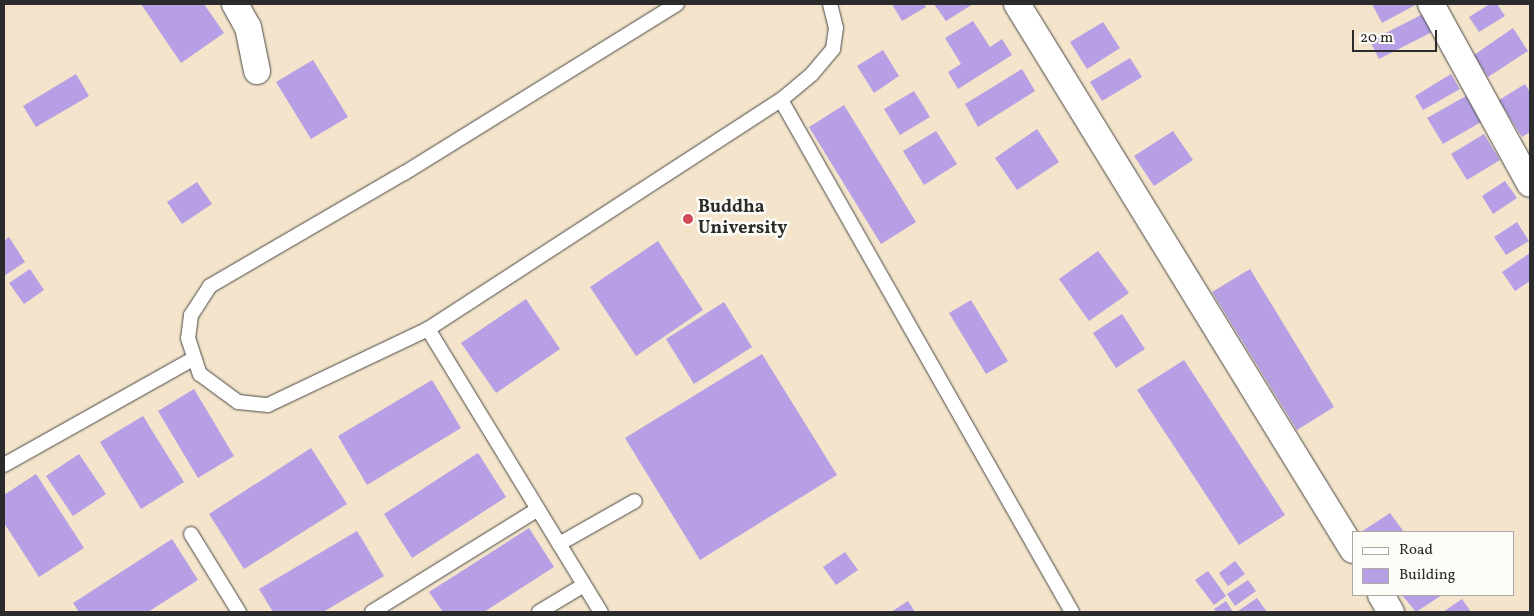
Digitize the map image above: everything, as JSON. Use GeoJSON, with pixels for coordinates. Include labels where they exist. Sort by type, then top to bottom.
{"type":"FeatureCollection","features":[{"type":"Feature","properties":{"kind":"street"},"geometry":{"type":"LineString","coordinates":[[235,4],[248,27],[257,70]]}},
{"type":"Feature","properties":{"kind":"street"},"geometry":{"type":"LineString","coordinates":[[1017,4],[1352,548]]}},
{"type":"Feature","properties":{"kind":"street"},"geometry":{"type":"LineString","coordinates":[[1432,4],[1523,154],[1530,184]]}},
{"type":"Feature","properties":{"kind":"street"},"geometry":{"type":"LineString","coordinates":[[1382,596],[1392,612]]}},
{"type":"Feature","properties":{"kind":"lane"},"geometry":{"type":"LineString","coordinates":[[677,4],[404,172],[210,286],[191,315],[188,338],[193,359],[200,374],[238,402],[268,405],[428,329],[781,100],[812,74],[833,48],[836,28],[830,4]]}},
{"type":"Feature","properties":{"kind":"lane"},"geometry":{"type":"LineString","coordinates":[[781,100],[1072,612]]}},
{"type":"Feature","properties":{"kind":"lane"},"geometry":{"type":"LineString","coordinates":[[428,329],[602,612]]}},
{"type":"Feature","properties":{"kind":"lane"},"geometry":{"type":"LineString","coordinates":[[4,465],[193,359]]}},
{"type":"Feature","properties":{"kind":"lane"},"geometry":{"type":"LineString","coordinates":[[559,544],[635,501]]}},
{"type":"Feature","properties":{"kind":"lane"},"geometry":{"type":"LineString","coordinates":[[372,612],[538,509]]}},
{"type":"Feature","properties":{"kind":"lane"},"geometry":{"type":"LineString","coordinates":[[191,534],[239,612]]}},
{"type":"Feature","properties":{"kind":"lane"},"geometry":{"type":"LineString","coordinates":[[538,612],[584,585]]}},
{"type":"Feature","properties":{"kind":"building"},"geometry":{"type":"Polygon","coordinates":[[[141,4],[204,4],[224,33],[181,63],[141,4]]]}},
{"type":"Feature","properties":{"kind":"building"},"geometry":{"type":"Polygon","coordinates":[[[892,4],[924,4],[926,7],[902,21],[892,4]]]}},
{"type":"Feature","properties":{"kind":"building"},"geometry":{"type":"Polygon","coordinates":[[[934,4],[973,4],[946,21],[934,4]]]}},
{"type":"Feature","properties":{"kind":"building"},"geometry":{"type":"Polygon","coordinates":[[[1372,4],[1417,4],[1382,23],[1372,4]]]}},
{"type":"Feature","properties":{"kind":"building"},"geometry":{"type":"Polygon","coordinates":[[[1490,4],[1497,4],[1505,16],[1479,32],[1469,17],[1490,4]]]}},
{"type":"Feature","properties":{"kind":"building"},"geometry":{"type":"Polygon","coordinates":[[[1425,13],[1434,31],[1379,59],[1370,41],[1425,13]]]}},
{"type":"Feature","properties":{"kind":"building"},"geometry":{"type":"Polygon","coordinates":[[[973,21],[990,47],[1002,39],[1012,55],[958,89],[948,72],[961,64],[945,38],[973,21]]]}},
{"type":"Feature","properties":{"kind":"building"},"geometry":{"type":"Polygon","coordinates":[[[1103,22],[1120,48],[1087,69],[1070,42],[1103,22]]]}},
{"type":"Feature","properties":{"kind":"building"},"geometry":{"type":"Polygon","coordinates":[[[1513,28],[1528,51],[1488,77],[1474,55],[1513,28]]]}},
{"type":"Feature","properties":{"kind":"building"},"geometry":{"type":"Polygon","coordinates":[[[883,50],[899,76],[874,93],[857,66],[883,50]]]}},
{"type":"Feature","properties":{"kind":"building"},"geometry":{"type":"Polygon","coordinates":[[[1130,58],[1142,77],[1102,101],[1090,82],[1130,58]]]}},
{"type":"Feature","properties":{"kind":"building"},"geometry":{"type":"Polygon","coordinates":[[[313,60],[348,117],[311,139],[276,82],[313,60]]]}},
{"type":"Feature","properties":{"kind":"building"},"geometry":{"type":"Polygon","coordinates":[[[1022,69],[1035,91],[978,127],[965,104],[1022,69]]]}},
{"type":"Feature","properties":{"kind":"building"},"geometry":{"type":"Polygon","coordinates":[[[76,74],[89,96],[36,127],[23,106],[76,74]]]}},
{"type":"Feature","properties":{"kind":"building"},"geometry":{"type":"Polygon","coordinates":[[[1451,74],[1460,89],[1423,110],[1415,96],[1451,74]]]}},
{"type":"Feature","properties":{"kind":"building"},"geometry":{"type":"Polygon","coordinates":[[[1525,84],[1530,92],[1530,132],[1522,137],[1499,100],[1525,84]]]}},
{"type":"Feature","properties":{"kind":"building"},"geometry":{"type":"Polygon","coordinates":[[[914,91],[930,117],[900,135],[884,109],[914,91]]]}},
{"type":"Feature","properties":{"kind":"building"},"geometry":{"type":"Polygon","coordinates":[[[1466,96],[1481,122],[1443,144],[1427,118],[1466,96]]]}},
{"type":"Feature","properties":{"kind":"building"},"geometry":{"type":"Polygon","coordinates":[[[844,105],[916,222],[881,244],[809,127],[844,105]]]}},
{"type":"Feature","properties":{"kind":"building"},"geometry":{"type":"Polygon","coordinates":[[[1037,129],[1059,162],[1017,190],[995,158],[1037,129]]]}},
{"type":"Feature","properties":{"kind":"building"},"geometry":{"type":"Polygon","coordinates":[[[936,131],[957,164],[924,185],[903,151],[936,131]]]}},
{"type":"Feature","properties":{"kind":"building"},"geometry":{"type":"Polygon","coordinates":[[[1173,131],[1193,160],[1154,186],[1134,156],[1173,131]]]}},
{"type":"Feature","properties":{"kind":"building"},"geometry":{"type":"Polygon","coordinates":[[[1484,134],[1500,160],[1467,180],[1451,154],[1484,134]]]}},
{"type":"Feature","properties":{"kind":"building"},"geometry":{"type":"Polygon","coordinates":[[[1505,181],[1517,198],[1493,214],[1482,196],[1505,181]]]}},
{"type":"Feature","properties":{"kind":"building"},"geometry":{"type":"Polygon","coordinates":[[[197,182],[212,204],[182,224],[167,202],[197,182]]]}},
{"type":"Feature","properties":{"kind":"building"},"geometry":{"type":"Polygon","coordinates":[[[1517,222],[1529,241],[1506,255],[1494,237],[1517,222]]]}},
{"type":"Feature","properties":{"kind":"building"},"geometry":{"type":"Polygon","coordinates":[[[9,237],[25,262],[4,276],[4,241],[9,237]]]}},
{"type":"Feature","properties":{"kind":"building"},"geometry":{"type":"Polygon","coordinates":[[[658,241],[703,310],[636,356],[590,287],[658,241]]]}},
{"type":"Feature","properties":{"kind":"building"},"geometry":{"type":"Polygon","coordinates":[[[1098,251],[1129,293],[1089,321],[1059,279],[1098,251]]]}},
{"type":"Feature","properties":{"kind":"building"},"geometry":{"type":"Polygon","coordinates":[[[1530,253],[1530,281],[1515,291],[1502,272],[1530,253]]]}},
{"type":"Feature","properties":{"kind":"building"},"geometry":{"type":"Polygon","coordinates":[[[30,269],[44,290],[24,304],[9,283],[30,269]]]}},
{"type":"Feature","properties":{"kind":"building"},"geometry":{"type":"Polygon","coordinates":[[[1250,269],[1334,407],[1297,430],[1212,292],[1250,269]]]}},
{"type":"Feature","properties":{"kind":"building"},"geometry":{"type":"Polygon","coordinates":[[[526,299],[560,349],[496,393],[461,343],[526,299]]]}},
{"type":"Feature","properties":{"kind":"building"},"geometry":{"type":"Polygon","coordinates":[[[971,300],[1008,361],[986,374],[949,313],[971,300]]]}},
{"type":"Feature","properties":{"kind":"building"},"geometry":{"type":"Polygon","coordinates":[[[724,302],[752,347],[694,384],[666,339],[724,302]]]}},
{"type":"Feature","properties":{"kind":"building"},"geometry":{"type":"Polygon","coordinates":[[[1122,314],[1145,349],[1116,368],[1093,333],[1122,314]]]}},
{"type":"Feature","properties":{"kind":"building"},"geometry":{"type":"Polygon","coordinates":[[[762,354],[837,475],[700,560],[625,438],[762,354]]]}},
{"type":"Feature","properties":{"kind":"building"},"geometry":{"type":"Polygon","coordinates":[[[1184,360],[1285,515],[1239,545],[1137,390],[1184,360]]]}},
{"type":"Feature","properties":{"kind":"building"},"geometry":{"type":"Polygon","coordinates":[[[432,380],[461,428],[367,485],[338,436],[432,380]]]}},
{"type":"Feature","properties":{"kind":"building"},"geometry":{"type":"Polygon","coordinates":[[[194,389],[234,456],[198,478],[158,411],[194,389]]]}},
{"type":"Feature","properties":{"kind":"building"},"geometry":{"type":"Polygon","coordinates":[[[143,416],[184,482],[141,509],[100,442],[143,416]]]}},
{"type":"Feature","properties":{"kind":"building"},"geometry":{"type":"Polygon","coordinates":[[[311,448],[347,504],[244,569],[209,514],[311,448]]]}},
{"type":"Feature","properties":{"kind":"building"},"geometry":{"type":"Polygon","coordinates":[[[478,453],[506,497],[412,558],[384,514],[478,453]]]}},
{"type":"Feature","properties":{"kind":"building"},"geometry":{"type":"Polygon","coordinates":[[[79,454],[106,494],[73,516],[46,476],[79,454]]]}},
{"type":"Feature","properties":{"kind":"building"},"geometry":{"type":"Polygon","coordinates":[[[36,474],[84,548],[39,577],[4,523],[4,495],[36,474]]]}},
{"type":"Feature","properties":{"kind":"building"},"geometry":{"type":"Polygon","coordinates":[[[1390,513],[1403,531],[1363,531],[1390,513]]]}},
{"type":"Feature","properties":{"kind":"building"},"geometry":{"type":"Polygon","coordinates":[[[529,528],[554,567],[484,612],[443,612],[429,592],[529,528]]]}},
{"type":"Feature","properties":{"kind":"building"},"geometry":{"type":"Polygon","coordinates":[[[357,531],[384,576],[323,612],[273,612],[259,589],[357,531]]]}},
{"type":"Feature","properties":{"kind":"building"},"geometry":{"type":"Polygon","coordinates":[[[172,539],[198,580],[148,612],[79,612],[73,603],[172,539]]]}},
{"type":"Feature","properties":{"kind":"building"},"geometry":{"type":"Polygon","coordinates":[[[845,552],[858,570],[836,585],[823,567],[845,552]]]}},
{"type":"Feature","properties":{"kind":"building"},"geometry":{"type":"Polygon","coordinates":[[[1235,561],[1245,574],[1228,586],[1219,573],[1235,561]]]}},
{"type":"Feature","properties":{"kind":"building"},"geometry":{"type":"Polygon","coordinates":[[[1208,571],[1226,596],[1214,605],[1195,580],[1208,571]]]}},
{"type":"Feature","properties":{"kind":"building"},"geometry":{"type":"Polygon","coordinates":[[[1248,580],[1256,591],[1235,606],[1227,594],[1248,580]]]}},
{"type":"Feature","properties":{"kind":"building"},"geometry":{"type":"Polygon","coordinates":[[[1403,596],[1440,596],[1416,612],[1403,596]]]}},
{"type":"Feature","properties":{"kind":"building"},"geometry":{"type":"Polygon","coordinates":[[[1257,598],[1267,612],[1238,611],[1257,598]]]}},
{"type":"Feature","properties":{"kind":"building"},"geometry":{"type":"Polygon","coordinates":[[[1462,599],[1471,612],[1443,612],[1462,599]]]}},
{"type":"Feature","properties":{"kind":"building"},"geometry":{"type":"Polygon","coordinates":[[[908,601],[915,612],[891,612],[908,601]]]}},
{"type":"Feature","properties":{"kind":"building"},"geometry":{"type":"Polygon","coordinates":[[[1226,601],[1233,612],[1216,612],[1214,609],[1226,601]]]}},
{"type":"Feature","properties":{"kind":"place","name":"Buddha University"},"geometry":{"type":"Point","coordinates":[688,219]}}]}
